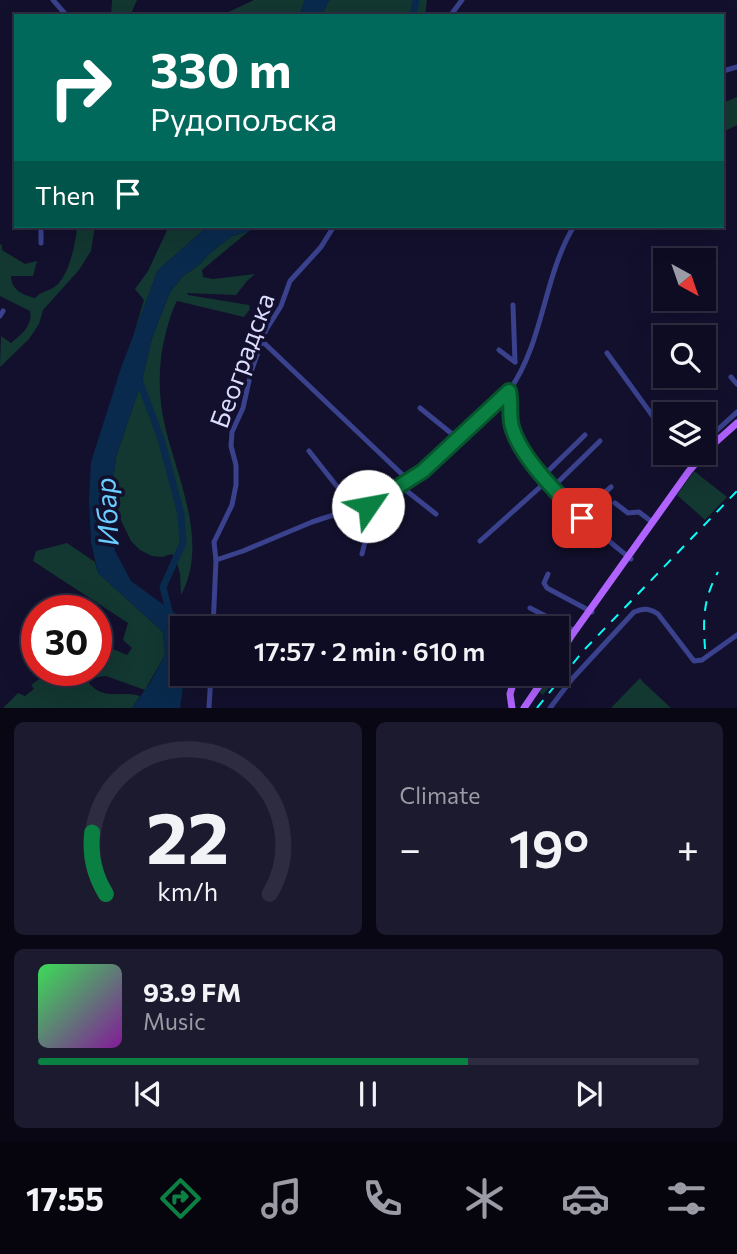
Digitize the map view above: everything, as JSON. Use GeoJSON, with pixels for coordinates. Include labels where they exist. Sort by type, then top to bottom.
{"type":"FeatureCollection","features":[{"type":"Feature","properties":{"kind":"main road"},"geometry":{"type":"LineString","coordinates":[[716,444],[737,423]]}},
{"type":"Feature","properties":{"kind":"main road"},"geometry":{"type":"LineString","coordinates":[[716,446],[737,428]]}},
{"type":"Feature","properties":{"kind":"main road"},"geometry":{"type":"LineString","coordinates":[[629,558],[652,522],[696,465]]}},
{"type":"Feature","properties":{"kind":"main road"},"geometry":{"type":"LineString","coordinates":[[569,642],[696,465]]}},
{"type":"Feature","properties":{"kind":"main road"},"geometry":{"type":"LineString","coordinates":[[569,637],[575,632]]}},
{"type":"Feature","properties":{"kind":"main road"},"geometry":{"type":"LineString","coordinates":[[512,686],[510,694],[512,708]]}},
{"type":"Feature","properties":{"kind":"main road"},"geometry":{"type":"LineString","coordinates":[[524,708],[539,686]]}},
{"type":"Feature","properties":{"kind":"main road"},"geometry":{"type":"LineString","coordinates":[[529,708],[541,686]]}},
{"type":"Feature","properties":{"kind":"street"},"geometry":{"type":"LineString","coordinates":[[54,0],[65,14]]}},
{"type":"Feature","properties":{"kind":"street"},"geometry":{"type":"LineString","coordinates":[[41,228],[41,243]]}},
{"type":"Feature","properties":{"kind":"street","name":"Београдска"},"geometry":{"type":"LineString","coordinates":[[214,616],[216,559],[214,542],[235,495],[236,474],[230,437],[243,408],[248,381],[262,341],[281,306],[289,281],[321,247],[333,228]]}},
{"type":"Feature","properties":{"kind":"street"},"geometry":{"type":"LineString","coordinates":[[216,559],[368,504],[423,471],[490,409],[509,391],[523,368],[559,257],[573,228]]}},
{"type":"Feature","properties":{"kind":"street"},"geometry":{"type":"LineString","coordinates":[[513,305],[515,362]]}},
{"type":"Feature","properties":{"kind":"street"},"geometry":{"type":"LineString","coordinates":[[262,341],[408,480]]}},
{"type":"Feature","properties":{"kind":"street"},"geometry":{"type":"LineString","coordinates":[[499,350],[523,368]]}},
{"type":"Feature","properties":{"kind":"street"},"geometry":{"type":"LineString","coordinates":[[607,354],[653,417]]}},
{"type":"Feature","properties":{"kind":"street"},"geometry":{"type":"LineString","coordinates":[[731,377],[737,384]]}},
{"type":"Feature","properties":{"kind":"street"},"geometry":{"type":"LineString","coordinates":[[509,391],[512,428],[522,448],[579,516],[629,558]]}},
{"type":"Feature","properties":{"kind":"street"},"geometry":{"type":"LineString","coordinates":[[419,408],[457,438]]}},
{"type":"Feature","properties":{"kind":"street"},"geometry":{"type":"LineString","coordinates":[[716,431],[737,412]]}},
{"type":"Feature","properties":{"kind":"street"},"geometry":{"type":"LineString","coordinates":[[480,541],[546,478],[585,435]]}},
{"type":"Feature","properties":{"kind":"street"},"geometry":{"type":"LineString","coordinates":[[553,487],[600,441]]}},
{"type":"Feature","properties":{"kind":"street"},"geometry":{"type":"LineString","coordinates":[[309,451],[354,508]]}},
{"type":"Feature","properties":{"kind":"street"},"geometry":{"type":"LineString","coordinates":[[399,485],[436,514]]}},
{"type":"Feature","properties":{"kind":"street"},"geometry":{"type":"LineString","coordinates":[[579,516],[611,486]]}},
{"type":"Feature","properties":{"kind":"street"},"geometry":{"type":"LineString","coordinates":[[615,503],[628,513],[639,512],[652,522]]}},
{"type":"Feature","properties":{"kind":"street"},"geometry":{"type":"LineString","coordinates":[[362,554],[369,525],[368,504]]}},
{"type":"Feature","properties":{"kind":"street"},"geometry":{"type":"LineString","coordinates":[[548,574],[544,583],[547,588],[591,611]]}},
{"type":"Feature","properties":{"kind":"street"},"geometry":{"type":"LineString","coordinates":[[530,608],[575,632]]}},
{"type":"Feature","properties":{"kind":"street"},"geometry":{"type":"LineString","coordinates":[[550,708],[572,679],[639,609],[652,610],[658,614],[694,661],[702,660],[737,635]]}},
{"type":"Feature","properties":{"kind":"street"},"geometry":{"type":"LineString","coordinates":[[209,708],[210,686]]}},
{"type":"Feature","properties":{"kind":"green space"},"geometry":{"type":"Polygon","coordinates":[[[112,0],[137,0],[131,14],[111,14],[112,0]]]}},
{"type":"Feature","properties":{"kind":"green space"},"geometry":{"type":"Polygon","coordinates":[[[254,0],[305,0],[300,14],[224,14],[254,0]]]}},
{"type":"Feature","properties":{"kind":"green space"},"geometry":{"type":"Polygon","coordinates":[[[329,0],[427,0],[425,14],[322,14],[329,0]]]}},
{"type":"Feature","properties":{"kind":"green space"},"geometry":{"type":"Polygon","coordinates":[[[737,97],[737,125],[724,132],[724,103],[737,97]]]}},
{"type":"Feature","properties":{"kind":"green space"},"geometry":{"type":"Polygon","coordinates":[[[77,228],[95,228],[91,251],[79,270],[43,310],[39,324],[29,339],[0,367],[1,336],[11,343],[19,337],[30,321],[30,311],[0,296],[0,245],[2,244],[2,250],[25,264],[37,261],[33,276],[11,276],[15,288],[35,298],[55,286],[62,278],[72,256],[77,228]]]}},
{"type":"Feature","properties":{"kind":"green space"},"geometry":{"type":"Polygon","coordinates":[[[168,228],[206,228],[158,270],[133,336],[144,300],[135,289],[148,271],[168,228]]]}},
{"type":"Feature","properties":{"kind":"green space"},"geometry":{"type":"Polygon","coordinates":[[[249,231],[202,270],[203,277],[213,279],[255,274],[236,295],[187,293],[249,305],[250,309],[244,317],[177,301],[163,343],[160,377],[162,411],[192,531],[189,575],[181,595],[176,559],[172,554],[152,556],[140,550],[131,541],[114,506],[112,487],[116,457],[142,380],[152,338],[170,292],[183,276],[211,252],[232,236],[249,231]]]}},
{"type":"Feature","properties":{"kind":"green space"},"geometry":{"type":"Polygon","coordinates":[[[694,471],[727,497],[705,520],[677,495],[694,471]]]}},
{"type":"Feature","properties":{"kind":"green space"},"geometry":{"type":"Polygon","coordinates":[[[67,543],[95,562],[98,573],[163,632],[165,655],[145,690],[112,678],[113,649],[127,655],[132,648],[123,640],[128,623],[112,613],[112,595],[85,595],[33,561],[36,551],[67,543]]]}},
{"type":"Feature","properties":{"kind":"green space"},"geometry":{"type":"Polygon","coordinates":[[[640,678],[643,682],[671,708],[611,708],[640,678]]]}},
{"type":"Feature","properties":{"kind":"green space"},"geometry":{"type":"Polygon","coordinates":[[[32,686],[92,686],[100,692],[140,696],[132,708],[3,708],[18,693],[25,696],[34,689],[32,686]]]}},
{"type":"Feature","properties":{"kind":"green space"},"geometry":{"type":"Polygon","coordinates":[[[532,686],[550,686],[543,695],[532,686]]]}},
{"type":"Feature","properties":{"kind":"water"},"geometry":{"type":"Polygon","coordinates":[[[305,0],[329,0],[322,14],[300,14],[305,0]]]}},
{"type":"Feature","properties":{"kind":"water"},"geometry":{"type":"Polygon","coordinates":[[[206,228],[253,228],[232,236],[211,252],[183,276],[170,292],[152,338],[142,380],[116,457],[110,506],[115,551],[131,581],[179,616],[170,616],[170,686],[183,686],[180,708],[132,708],[165,655],[163,632],[98,573],[91,542],[91,462],[121,368],[158,270],[206,228]]]}},
{"type":"Feature","properties":{"kind":"waterway","name":"Ибар"},"geometry":{"type":"LineString","coordinates":[[413,14],[416,0]]}},
{"type":"Feature","properties":{"kind":"waterway","name":"Ибар"},"geometry":{"type":"LineString","coordinates":[[138,377],[161,439],[181,514],[183,543],[163,587],[170,615]]}},
{"type":"Feature","properties":{"kind":"railway"},"geometry":{"type":"LineString","coordinates":[[537,708],[584,650],[737,491]]}},
{"type":"Feature","properties":{"kind":"railway"},"geometry":{"type":"LineString","coordinates":[[705,649],[705,609],[709,591],[718,572]]}},
{"type":"Feature","properties":{"kind":"route"},"geometry":{"type":"LineString","coordinates":[[368,506],[423,471],[509,391],[512,428],[520,444],[534,464],[582,518]]}}]}
